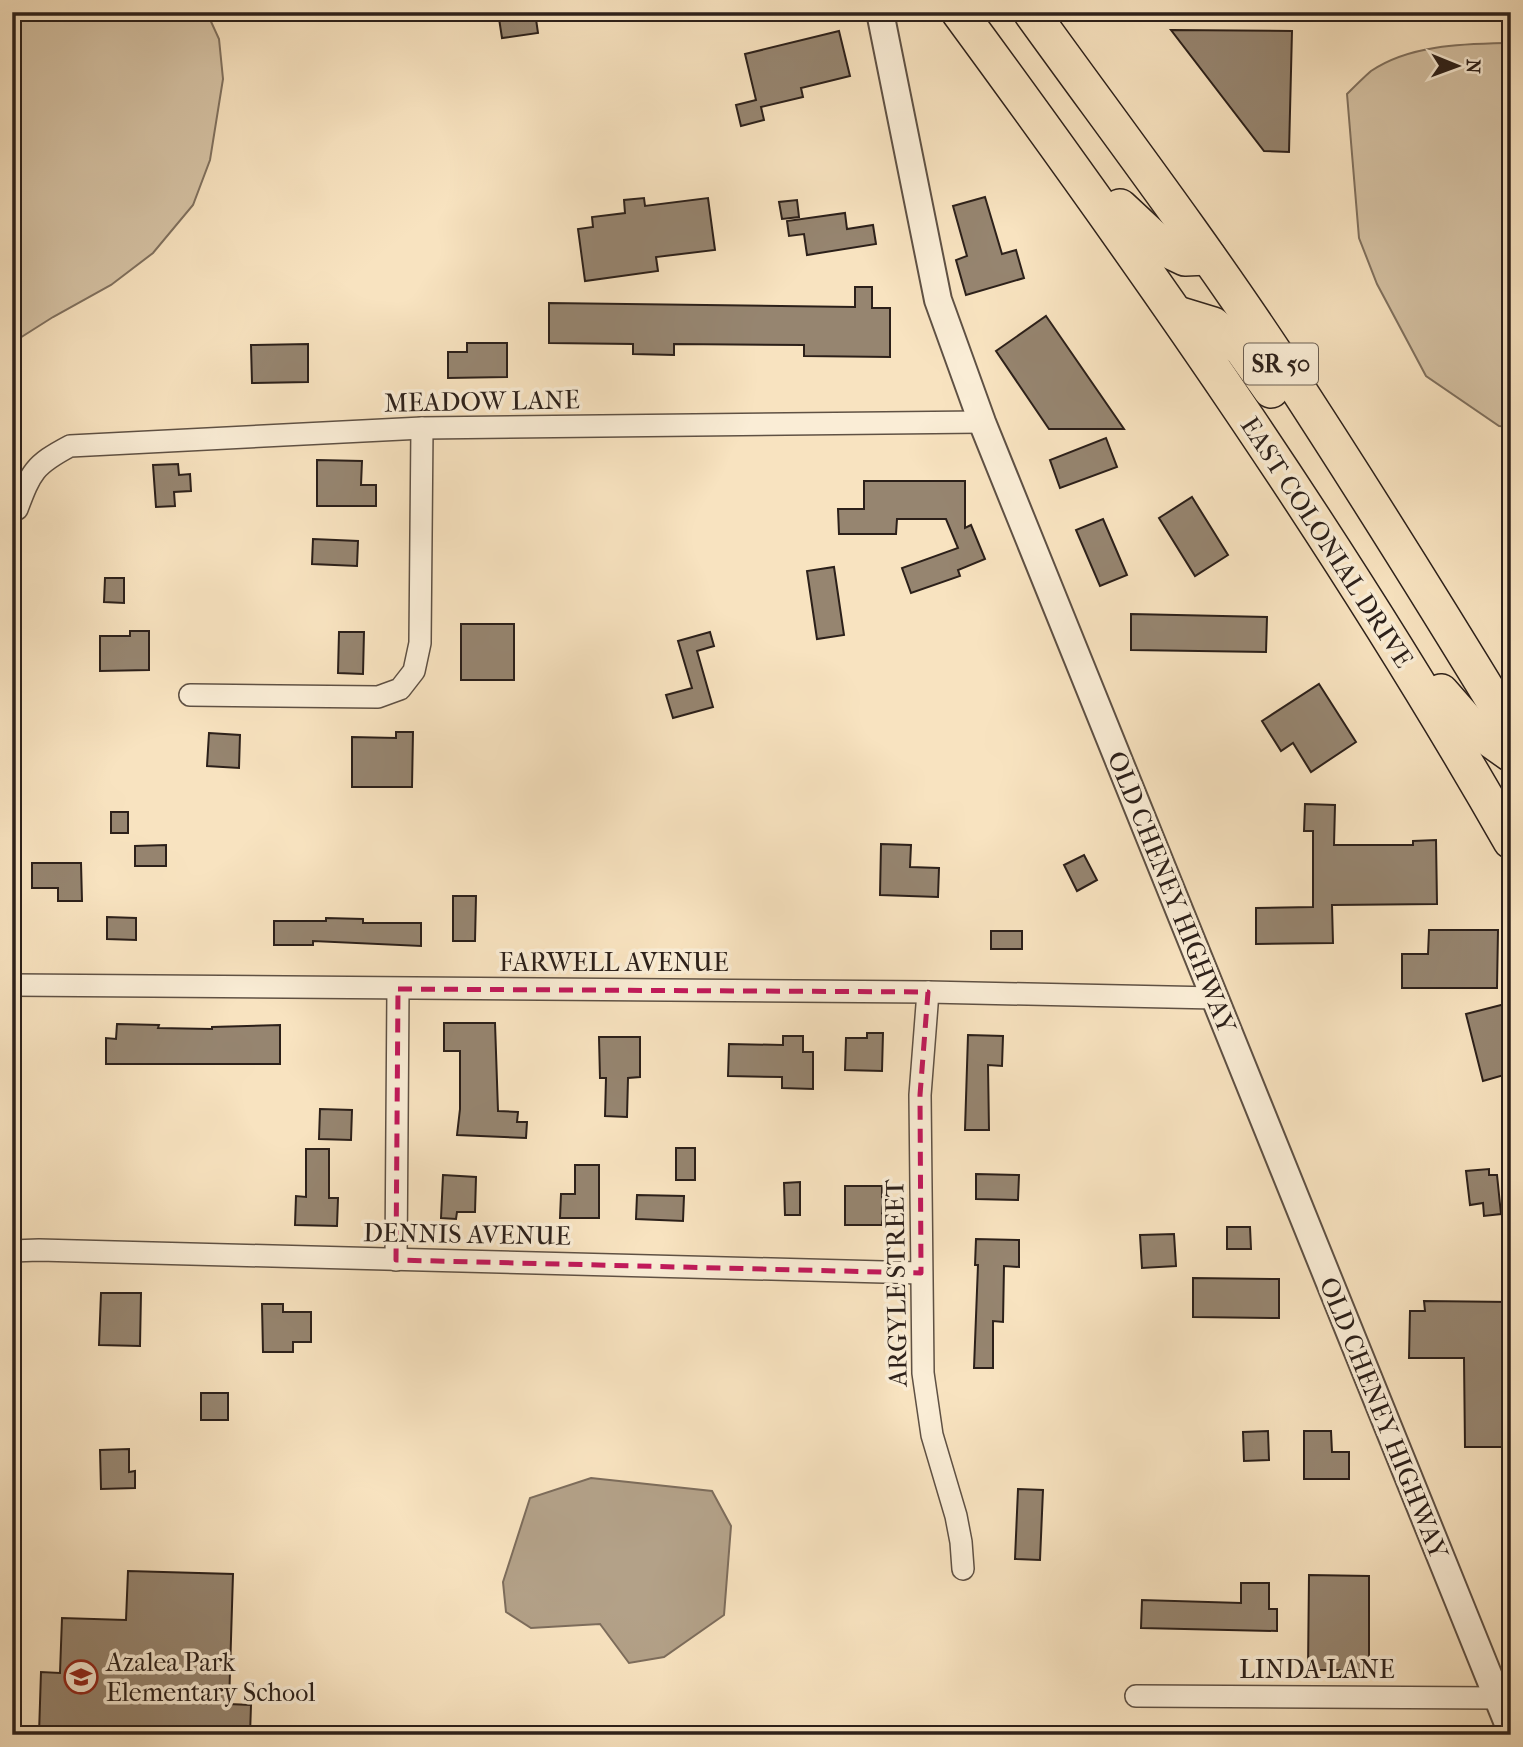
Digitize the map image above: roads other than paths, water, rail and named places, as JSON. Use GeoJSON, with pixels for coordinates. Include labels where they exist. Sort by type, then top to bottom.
{"type":"FeatureCollection","features":[{"type":"Feature","properties":{"kind":"highway","name":"EAST COLONIAL DRIVE"},"geometry":{"type":"LineString","coordinates":[[959,12],[1177,314],[1315,519],[1505,823]]}},
{"type":"Feature","properties":{"kind":"highway","name":"SR 50"},"geometry":{"type":"LineString","coordinates":[[1031,12],[1277,356],[1430,595],[1511,729]]}},
{"type":"Feature","properties":{"kind":"highway"},"geometry":{"type":"LineString","coordinates":[[1064,155],[1164,248],[1185,258],[1208,257]]}},
{"type":"Feature","properties":{"kind":"highway"},"geometry":{"type":"LineString","coordinates":[[1177,314],[1213,326],[1242,349],[1324,464],[1333,470],[1346,466]]}},
{"type":"Feature","properties":{"kind":"highway"},"geometry":{"type":"LineString","coordinates":[[1379,621],[1470,726],[1511,754]]}},
{"type":"Feature","properties":{"kind":"street","name":"OLD CHENEY HIGHWAY"},"geometry":{"type":"LineString","coordinates":[[904,12],[892,24],[883,24],[938,300],[982,422],[1511,1731]]}},
{"type":"Feature","properties":{"kind":"street","name":"MEADOW LANE"},"geometry":{"type":"LineString","coordinates":[[17,509],[29,476],[48,457],[70,446],[422,428],[982,422]]}},
{"type":"Feature","properties":{"kind":"street"},"geometry":{"type":"LineString","coordinates":[[190,695],[378,697],[400,689],[414,671],[420,643],[422,428]]}},
{"type":"Feature","properties":{"kind":"street","name":"FARWELL AVENUE"},"geometry":{"type":"LineString","coordinates":[[12,985],[928,992],[1215,998]]}},
{"type":"Feature","properties":{"kind":"street"},"geometry":{"type":"LineString","coordinates":[[396,1260],[398,989]]}},
{"type":"Feature","properties":{"kind":"street","name":"ARGYLE STREET"},"geometry":{"type":"LineString","coordinates":[[928,992],[920,1095],[925,1385],[932,1436],[961,1542],[963,1569]]}},
{"type":"Feature","properties":{"kind":"street","name":"DENNIS AVENUE"},"geometry":{"type":"LineString","coordinates":[[12,1251],[921,1273]]}},
{"type":"Feature","properties":{"kind":"street","name":"LINDA LANE"},"geometry":{"type":"LineString","coordinates":[[1136,1696],[1497,1698]]}},
{"type":"Feature","properties":{"kind":"place","name":"Azalea Park Elementary School"},"geometry":{"type":"Point","coordinates":[81,1677]}}]}
